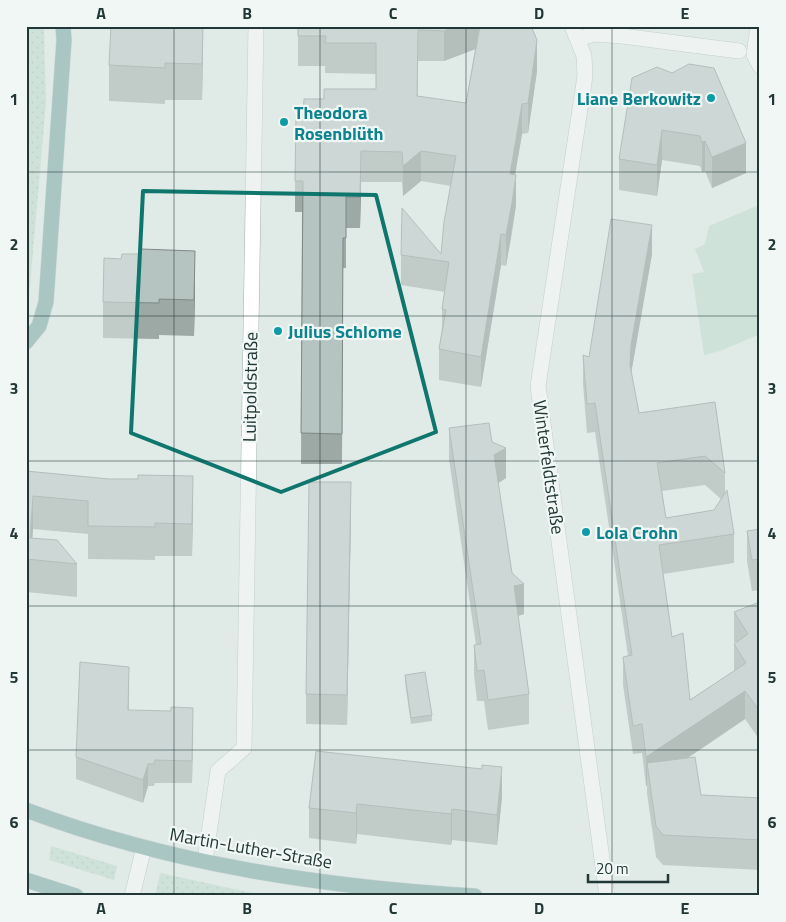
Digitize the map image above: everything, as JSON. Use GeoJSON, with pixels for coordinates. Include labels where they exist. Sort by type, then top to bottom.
{"type":"FeatureCollection","features":[{"type":"Feature","properties":{"kind":"main road"},"geometry":{"type":"LineString","coordinates":[[26,342],[39,326],[46,302],[64,40],[63,26]]}},
{"type":"Feature","properties":{"kind":"main road","name":"Martin-Luther-Straße"},"geometry":{"type":"LineString","coordinates":[[26,810],[144,847],[252,871],[333,883],[475,896]]}},
{"type":"Feature","properties":{"kind":"main road"},"geometry":{"type":"LineString","coordinates":[[26,880],[76,896]]}},
{"type":"Feature","properties":{"kind":"street","name":"Luitpoldstraße"},"geometry":{"type":"LineString","coordinates":[[205,861],[218,771],[244,748],[256,26]]}},
{"type":"Feature","properties":{"kind":"street"},"geometry":{"type":"LineString","coordinates":[[757,61],[758,26]]}},
{"type":"Feature","properties":{"kind":"street"},"geometry":{"type":"LineString","coordinates":[[575,33],[622,36],[739,52]]}},
{"type":"Feature","properties":{"kind":"street","name":"Winterfeldtstraße"},"geometry":{"type":"LineString","coordinates":[[575,33],[584,56],[584,76],[538,386],[607,896]]}},
{"type":"Feature","properties":{"kind":"street"},"geometry":{"type":"LineString","coordinates":[[132,896],[144,847]]}},
{"type":"Feature","properties":{"kind":"highlighted area"},"geometry":{"type":"Polygon","coordinates":[[[143,191],[376,195],[436,432],[281,492],[131,433],[143,191]]]}},
{"type":"Feature","properties":{"kind":"green space"},"geometry":{"type":"Polygon","coordinates":[[[26,26],[44,26],[46,102],[29,297],[26,304],[26,26]]]}},
{"type":"Feature","properties":{"kind":"green space"},"geometry":{"type":"Polygon","coordinates":[[[759,205],[760,334],[720,351],[704,355],[692,274],[704,272],[695,249],[705,244],[709,226],[759,205]]]}},
{"type":"Feature","properties":{"kind":"green space"},"geometry":{"type":"Polygon","coordinates":[[[51,846],[117,866],[114,880],[49,860],[51,846]]]}},
{"type":"Feature","properties":{"kind":"green space"},"geometry":{"type":"Polygon","coordinates":[[[160,873],[267,896],[169,896],[156,893],[160,873]]]}},
{"type":"Feature","properties":{"kind":"building"},"geometry":{"type":"Polygon","coordinates":[[[111,26],[203,26],[202,64],[165,63],[165,68],[109,65],[111,26]]]}},
{"type":"Feature","properties":{"kind":"building"},"geometry":{"type":"Polygon","coordinates":[[[298,26],[456,26],[444,31],[418,30],[417,96],[466,103],[480,26],[531,26],[537,40],[528,103],[522,104],[510,174],[516,175],[512,203],[506,235],[501,234],[481,357],[439,349],[446,310],[442,309],[449,262],[401,255],[402,208],[441,254],[444,222],[456,156],[421,151],[403,166],[402,152],[361,151],[360,197],[346,197],[346,238],[343,238],[342,434],[301,433],[303,181],[295,181],[296,114],[303,114],[304,99],[324,99],[324,89],[376,89],[376,43],[325,43],[326,36],[298,36],[298,26]]]}},
{"type":"Feature","properties":{"kind":"building"},"geometry":{"type":"Polygon","coordinates":[[[689,64],[714,68],[746,143],[712,157],[705,141],[702,142],[700,136],[662,130],[657,165],[619,159],[632,78],[657,67],[672,73],[689,64]]]}},
{"type":"Feature","properties":{"kind":"building"},"geometry":{"type":"Polygon","coordinates":[[[611,219],[652,225],[631,345],[630,365],[639,413],[715,402],[725,473],[705,456],[657,463],[666,518],[714,510],[727,490],[734,534],[659,545],[672,637],[683,633],[690,700],[746,663],[734,644],[748,634],[734,612],[757,603],[760,606],[760,710],[745,691],[646,757],[642,724],[633,726],[623,657],[632,655],[595,403],[587,404],[583,355],[589,357],[611,219]]]}},
{"type":"Feature","properties":{"kind":"building"},"geometry":{"type":"Polygon","coordinates":[[[141,249],[195,251],[194,300],[159,299],[159,303],[103,302],[104,258],[121,259],[122,254],[141,254],[141,249]]]}},
{"type":"Feature","properties":{"kind":"building"},"geometry":{"type":"Polygon","coordinates":[[[489,423],[492,442],[506,448],[494,455],[512,573],[524,584],[514,586],[529,694],[488,700],[484,670],[477,671],[474,645],[481,644],[449,428],[489,423]]]}},
{"type":"Feature","properties":{"kind":"building"},"geometry":{"type":"Polygon","coordinates":[[[26,471],[109,479],[138,479],[138,475],[193,476],[192,524],[155,523],[155,527],[88,526],[88,501],[33,496],[30,538],[57,540],[77,564],[26,559],[26,471]]]}},
{"type":"Feature","properties":{"kind":"building"},"geometry":{"type":"Polygon","coordinates":[[[309,482],[351,482],[347,695],[306,694],[309,482]]]}},
{"type":"Feature","properties":{"kind":"building"},"geometry":{"type":"Polygon","coordinates":[[[760,529],[760,559],[752,560],[747,531],[760,529]]]}},
{"type":"Feature","properties":{"kind":"building"},"geometry":{"type":"Polygon","coordinates":[[[80,662],[129,667],[128,710],[171,711],[171,707],[193,708],[192,761],[155,760],[154,764],[148,764],[143,780],[76,757],[80,662]]]}},
{"type":"Feature","properties":{"kind":"building"},"geometry":{"type":"Polygon","coordinates":[[[425,672],[432,715],[411,718],[405,675],[425,672]]]}},
{"type":"Feature","properties":{"kind":"building"},"geometry":{"type":"Polygon","coordinates":[[[316,751],[482,769],[482,765],[502,767],[497,815],[452,809],[451,814],[357,804],[356,813],[309,808],[316,751]]]}},
{"type":"Feature","properties":{"kind":"building"},"geometry":{"type":"Polygon","coordinates":[[[695,757],[701,795],[760,798],[760,840],[663,835],[656,826],[647,763],[695,757]]]}},
{"type":"Feature","properties":{"kind":"place","name":"Liane Berkowitz"},"geometry":{"type":"Point","coordinates":[711,98]}},
{"type":"Feature","properties":{"kind":"place","name":"Theodora Rosenblüth"},"geometry":{"type":"Point","coordinates":[284,122]}},
{"type":"Feature","properties":{"kind":"place","name":"Julius Schlome"},"geometry":{"type":"Point","coordinates":[278,331]}},
{"type":"Feature","properties":{"kind":"place","name":"Lola Crohn"},"geometry":{"type":"Point","coordinates":[586,532]}}]}
